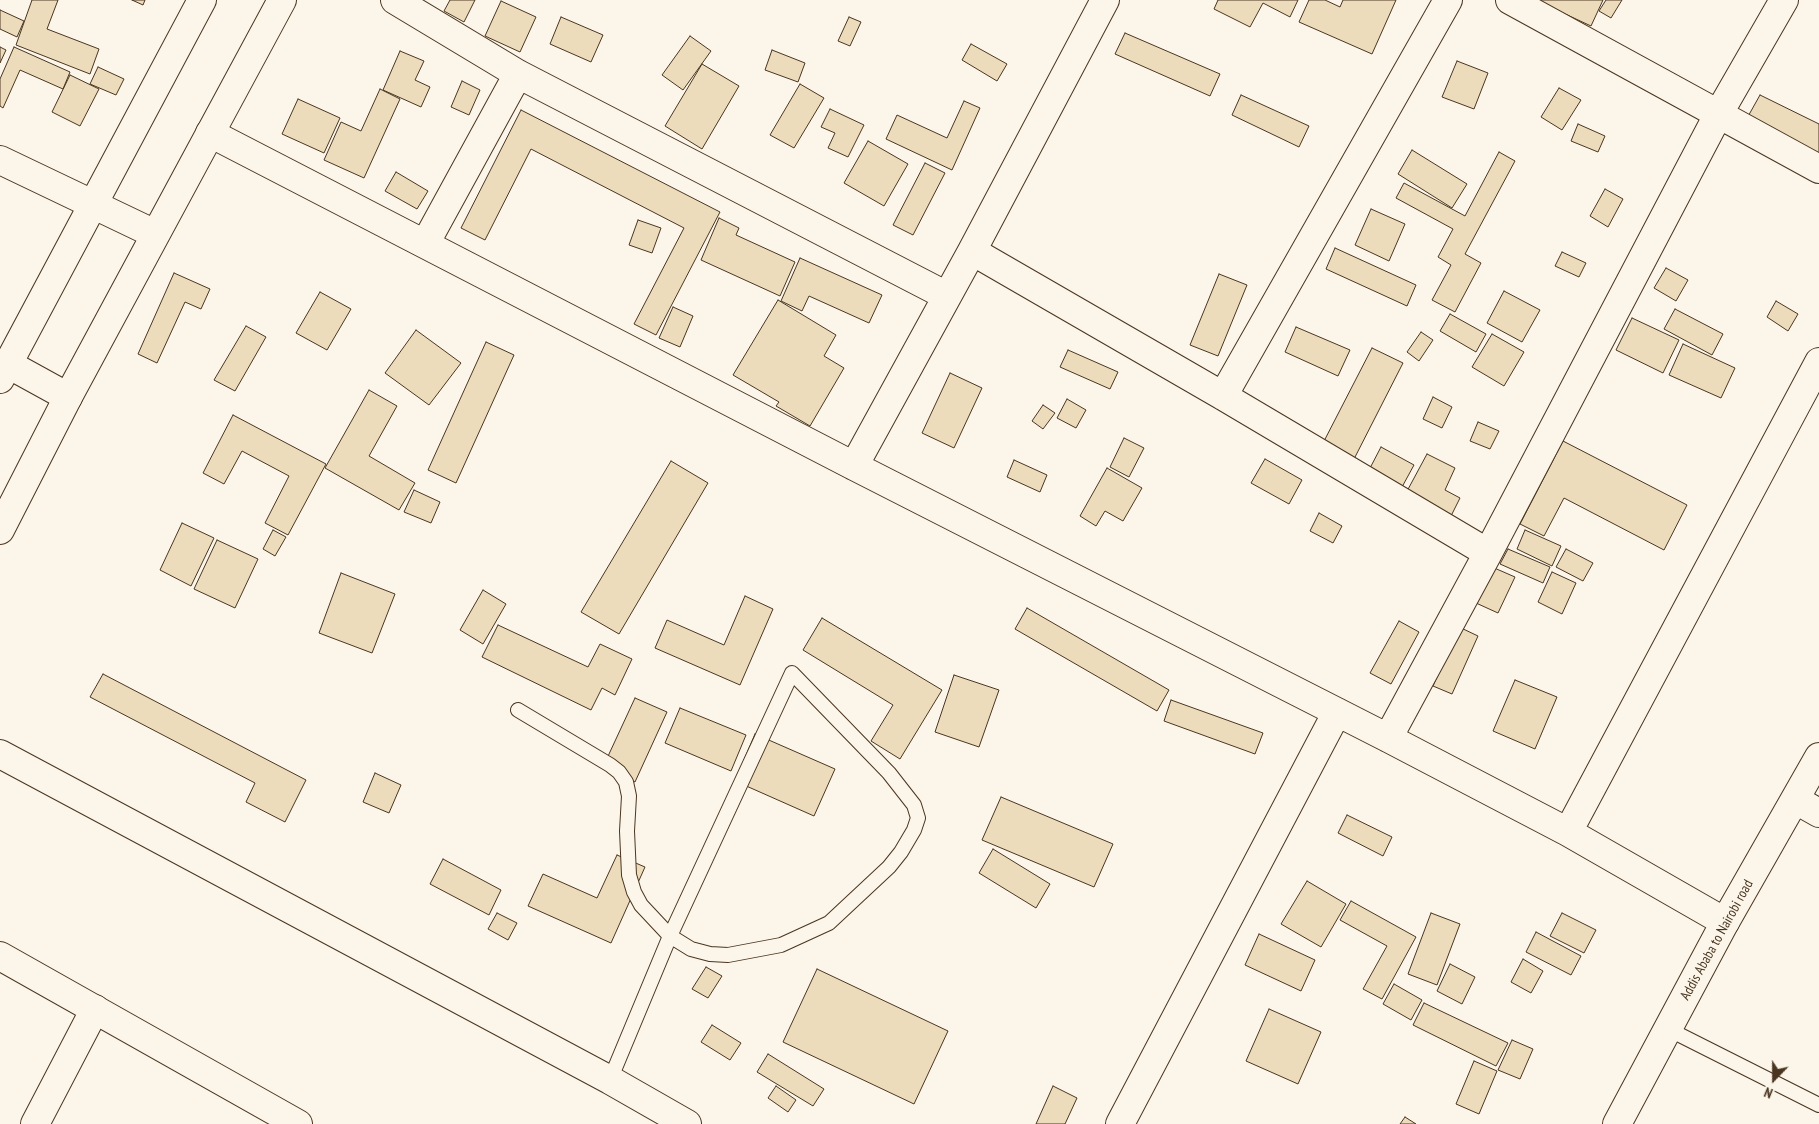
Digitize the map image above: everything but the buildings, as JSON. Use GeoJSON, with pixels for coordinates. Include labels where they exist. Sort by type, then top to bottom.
{"type":"FeatureCollection","features":[{"type":"Feature","properties":{"kind":"main road"},"geometry":{"type":"LineString","coordinates":[[68,397],[4,372],[202,0]]}},
{"type":"Feature","properties":{"kind":"main road"},"geometry":{"type":"LineString","coordinates":[[0,530],[68,397],[282,0]]}},
{"type":"Feature","properties":{"kind":"main road"},"geometry":{"type":"LineString","coordinates":[[395,0],[518,74],[947,296]]}},
{"type":"Feature","properties":{"kind":"main road"},"geometry":{"type":"LineString","coordinates":[[854,466],[972,251],[1105,0]]}},
{"type":"Feature","properties":{"kind":"main road"},"geometry":{"type":"LineString","coordinates":[[1223,396],[1448,0]]}},
{"type":"Feature","properties":{"kind":"main road"},"geometry":{"type":"LineString","coordinates":[[1510,0],[1819,169]]}},
{"type":"Feature","properties":{"kind":"main road"},"geometry":{"type":"LineString","coordinates":[[1388,738],[1488,553],[1719,113],[1784,0]]}},
{"type":"Feature","properties":{"kind":"main road"},"geometry":{"type":"LineString","coordinates":[[425,244],[518,74]]}},
{"type":"Feature","properties":{"kind":"main road"},"geometry":{"type":"LineString","coordinates":[[210,133],[854,466],[1388,738],[1568,832],[1726,922]]}},
{"type":"Feature","properties":{"kind":"main road"},"geometry":{"type":"LineString","coordinates":[[0,160],[155,234]]}},
{"type":"Feature","properties":{"kind":"main road"},"geometry":{"type":"LineString","coordinates":[[972,251],[1223,396],[1488,553]]}},
{"type":"Feature","properties":{"kind":"main road"},"geometry":{"type":"LineString","coordinates":[[1568,832],[1819,362]]}},
{"type":"Feature","properties":{"kind":"main road"},"geometry":{"type":"LineString","coordinates":[[1120,1124],[1338,712]]}},
{"type":"Feature","properties":{"kind":"main road"},"geometry":{"type":"LineString","coordinates":[[0,754],[610,1080],[687,1124]]}},
{"type":"Feature","properties":{"kind":"main road","name":"Addis Ababa to Nairobi road"},"geometry":{"type":"LineString","coordinates":[[1617,1124],[1726,922],[1807,806],[1819,756]]}},
{"type":"Feature","properties":{"kind":"main road"},"geometry":{"type":"LineString","coordinates":[[0,956],[298,1124]]}},
{"type":"Feature","properties":{"kind":"main road"},"geometry":{"type":"LineString","coordinates":[[35,1124],[95,1009]]}},
{"type":"Feature","properties":{"kind":"lane"},"geometry":{"type":"LineString","coordinates":[[518,710],[610,764],[619,772],[626,782],[629,796],[629,875],[634,892],[641,905],[670,936],[691,948],[710,954],[728,955],[781,945],[829,923],[890,867],[914,830],[918,818],[914,805],[889,773],[792,672],[670,936],[610,1080]]}},
{"type":"Feature","properties":{"kind":"lane"},"geometry":{"type":"LineString","coordinates":[[1668,1029],[1819,1105]]}}]}
